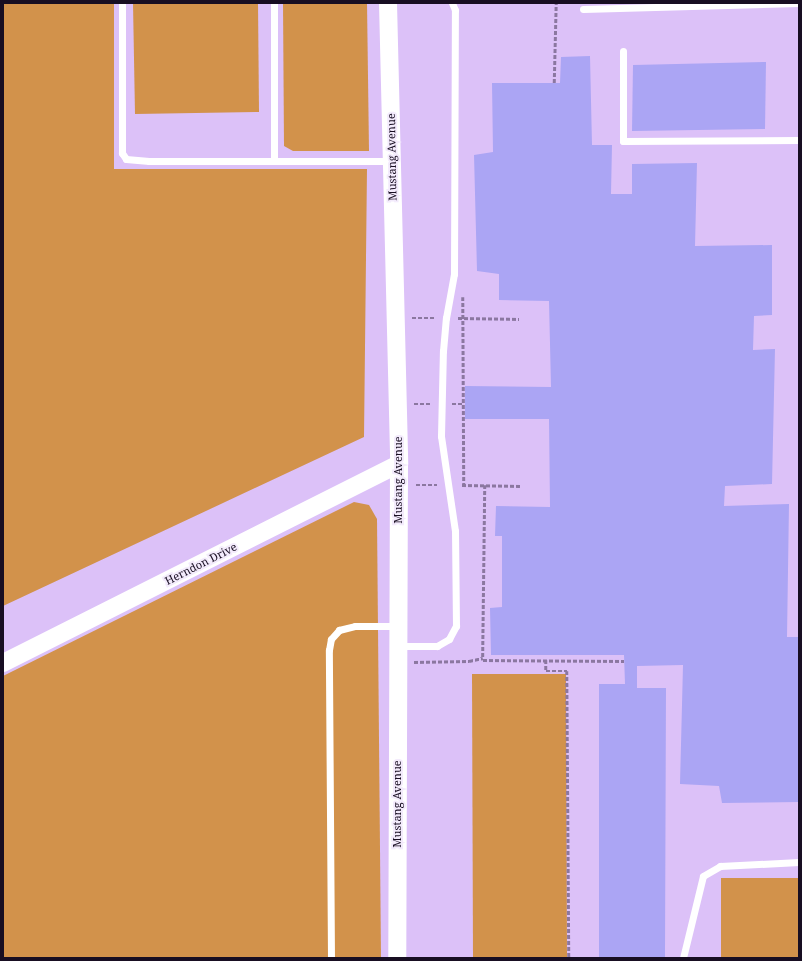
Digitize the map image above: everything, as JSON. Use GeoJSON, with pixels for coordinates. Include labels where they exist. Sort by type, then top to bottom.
{"type":"FeatureCollection","features":[{"type":"Feature","properties":{"kind":"street","name":"Mustang Avenue"},"geometry":{"type":"LineString","coordinates":[[388,3],[399,464],[397,958]]}},
{"type":"Feature","properties":{"kind":"street","name":"Herndon Drive"},"geometry":{"type":"LineString","coordinates":[[3,663],[399,464]]}},
{"type":"Feature","properties":{"kind":"lane"},"geometry":{"type":"LineString","coordinates":[[122,3],[122,153],[126,159],[149,161],[392,161]]}},
{"type":"Feature","properties":{"kind":"lane"},"geometry":{"type":"LineString","coordinates":[[274,3],[274,160]]}},
{"type":"Feature","properties":{"kind":"lane"},"geometry":{"type":"LineString","coordinates":[[398,654],[437,646],[449,639],[456,626],[455,532],[441,436],[443,351],[446,318],[454,274],[455,10],[452,3]]}},
{"type":"Feature","properties":{"kind":"lane"},"geometry":{"type":"LineString","coordinates":[[583,9],[799,3]]}},
{"type":"Feature","properties":{"kind":"lane"},"geometry":{"type":"LineString","coordinates":[[623,50],[623,141],[799,140]]}},
{"type":"Feature","properties":{"kind":"lane"},"geometry":{"type":"LineString","coordinates":[[331,958],[329,650],[331,639],[339,630],[355,626],[398,626]]}},
{"type":"Feature","properties":{"kind":"lane"},"geometry":{"type":"LineString","coordinates":[[683,958],[703,876],[720,866],[799,862]]}},
{"type":"Feature","properties":{"kind":"path"},"geometry":{"type":"LineString","coordinates":[[554,83],[556,3]]}},
{"type":"Feature","properties":{"kind":"path"},"geometry":{"type":"LineString","coordinates":[[463,294],[464,485]]}},
{"type":"Feature","properties":{"kind":"path"},"geometry":{"type":"LineString","coordinates":[[483,658],[485,485]]}},
{"type":"Feature","properties":{"kind":"path"},"geometry":{"type":"LineString","coordinates":[[398,654],[469,661],[483,658],[483,660],[624,661]]}},
{"type":"Feature","properties":{"kind":"path"},"geometry":{"type":"LineString","coordinates":[[546,660],[546,671],[567,671],[569,958]]}},
{"type":"Feature","properties":{"kind":"shaded area"},"geometry":{"type":"Polygon","coordinates":[[[3,3],[114,3],[114,169],[367,169],[364,437],[3,606],[3,3]]]}},
{"type":"Feature","properties":{"kind":"shaded area"},"geometry":{"type":"Polygon","coordinates":[[[133,3],[258,3],[259,112],[135,114],[133,3]]]}},
{"type":"Feature","properties":{"kind":"shaded area"},"geometry":{"type":"Polygon","coordinates":[[[283,3],[367,3],[369,151],[293,151],[284,146],[283,3]]]}},
{"type":"Feature","properties":{"kind":"shaded area"},"geometry":{"type":"Polygon","coordinates":[[[354,502],[369,505],[377,519],[381,958],[3,958],[3,676],[354,502]]]}},
{"type":"Feature","properties":{"kind":"shaded area"},"geometry":{"type":"Polygon","coordinates":[[[472,674],[566,674],[567,958],[473,958],[472,674]]]}},
{"type":"Feature","properties":{"kind":"shaded area"},"geometry":{"type":"Polygon","coordinates":[[[721,878],[799,878],[799,958],[721,958],[721,878]]]}},
{"type":"Feature","properties":{"kind":"building"},"geometry":{"type":"Polygon","coordinates":[[[590,56],[592,145],[612,145],[611,194],[632,194],[632,164],[697,163],[695,246],[772,245],[772,315],[754,316],[753,350],[775,349],[772,484],[725,486],[724,506],[789,504],[787,637],[799,637],[799,802],[722,803],[719,786],[680,784],[683,665],[637,666],[637,688],[666,688],[665,957],[599,957],[599,684],[625,684],[624,655],[491,655],[490,608],[502,607],[502,536],[495,536],[496,506],[550,507],[549,419],[465,419],[465,386],[551,387],[549,301],[499,300],[499,274],[477,271],[474,155],[493,152],[492,83],[560,83],[561,57],[590,56]]]}},
{"type":"Feature","properties":{"kind":"building"},"geometry":{"type":"Polygon","coordinates":[[[766,62],[765,129],[632,131],[633,65],[766,62]]]}}]}
